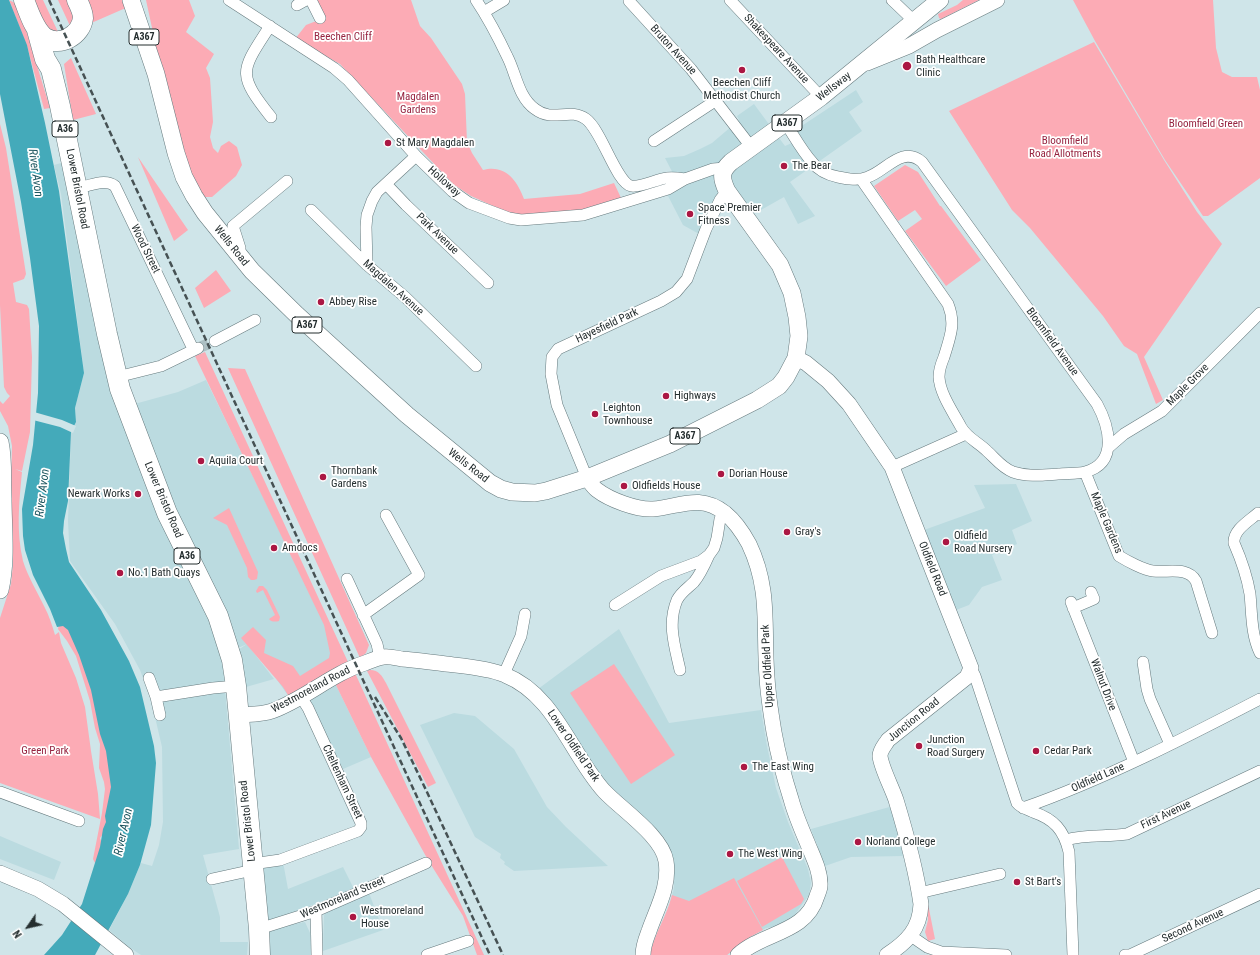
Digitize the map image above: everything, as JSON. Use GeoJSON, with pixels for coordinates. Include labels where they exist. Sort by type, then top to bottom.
{"type":"FeatureCollection","features":[{"type":"Feature","properties":{"kind":"highway","name":"A36"},"geometry":{"type":"LineString","coordinates":[[24,0],[37,30]]}},
{"type":"Feature","properties":{"kind":"highway"},"geometry":{"type":"LineString","coordinates":[[51,69],[56,52],[64,41],[74,34],[82,23],[83,16],[77,0]]}},
{"type":"Feature","properties":{"kind":"highway"},"geometry":{"type":"LineString","coordinates":[[37,30],[51,40],[57,42],[64,41]]}},
{"type":"Feature","properties":{"kind":"highway","name":"Lower Bristol Road"},"geometry":{"type":"LineString","coordinates":[[37,30],[45,59],[51,69],[60,106],[76,189],[117,377],[131,421],[164,507],[176,534],[218,616],[232,660],[236,686],[259,929],[260,955]]}},
{"type":"Feature","properties":{"kind":"main road","name":"Wells Road"},"geometry":{"type":"LineString","coordinates":[[131,0],[156,74],[176,153],[184,178],[205,212],[252,271],[297,315],[407,415],[490,483],[501,489],[512,492],[535,493],[587,478],[670,444],[757,400],[779,386],[786,377],[796,358],[799,336],[798,317],[792,293],[780,265],[727,191],[723,183],[722,175],[725,168]]}},
{"type":"Feature","properties":{"kind":"main road","name":"Wells Road"},"geometry":{"type":"LineString","coordinates":[[143,0],[151,34],[156,74]]}},
{"type":"Feature","properties":{"kind":"main road","name":"Wellsway"},"geometry":{"type":"LineString","coordinates":[[725,168],[731,162],[786,124],[863,65],[940,0]]}},
{"type":"Feature","properties":{"kind":"main road"},"geometry":{"type":"LineString","coordinates":[[0,442],[2,462],[4,569],[0,590]]}},
{"type":"Feature","properties":{"kind":"street","name":"Holloway"},"geometry":{"type":"LineString","coordinates":[[229,0],[334,68],[348,80],[416,156],[452,191],[470,203],[509,218],[521,220],[583,215],[668,189],[685,178]]}},
{"type":"Feature","properties":{"kind":"street"},"geometry":{"type":"LineString","coordinates":[[311,0],[320,18]]}},
{"type":"Feature","properties":{"kind":"street"},"geometry":{"type":"LineString","coordinates":[[476,0],[507,54],[520,90],[526,100],[533,108],[542,114],[552,116],[568,114],[579,115],[586,119],[593,126],[621,176],[630,186],[666,178],[685,178],[713,169],[725,168]]}},
{"type":"Feature","properties":{"kind":"street"},"geometry":{"type":"LineString","coordinates":[[484,12],[504,0]]}},
{"type":"Feature","properties":{"kind":"street","name":"Shakespeare Avenue"},"geometry":{"type":"LineString","coordinates":[[730,0],[821,97]]}},
{"type":"Feature","properties":{"kind":"street"},"geometry":{"type":"LineString","coordinates":[[892,0],[919,26],[928,30],[937,30]]}},
{"type":"Feature","properties":{"kind":"street"},"geometry":{"type":"LineString","coordinates":[[863,65],[909,46],[937,30],[997,0]]}},
{"type":"Feature","properties":{"kind":"street","name":"Bruton Avenue"},"geometry":{"type":"LineString","coordinates":[[629,1],[691,69],[752,148]]}},
{"type":"Feature","properties":{"kind":"street"},"geometry":{"type":"LineString","coordinates":[[270,26],[249,59],[246,67],[246,77],[249,87],[271,117]]}},
{"type":"Feature","properties":{"kind":"street"},"geometry":{"type":"LineString","coordinates":[[654,141],[715,101]]}},
{"type":"Feature","properties":{"kind":"street","name":"Bloomfield Avenue"},"geometry":{"type":"LineString","coordinates":[[786,124],[812,162],[830,176],[848,179],[870,177],[900,158],[906,156],[917,158],[922,162],[1097,404],[1106,423],[1109,447]]}},
{"type":"Feature","properties":{"kind":"street"},"geometry":{"type":"LineString","coordinates":[[367,265],[367,215],[372,201],[377,192],[416,156]]}},
{"type":"Feature","properties":{"kind":"street"},"geometry":{"type":"LineString","coordinates":[[861,179],[948,304],[951,313],[952,327],[950,340],[939,369],[940,384],[942,393],[966,434],[988,451],[1000,464],[1012,472],[1033,476],[1085,472],[1092,469],[1102,461],[1109,447]]}},
{"type":"Feature","properties":{"kind":"street"},"geometry":{"type":"LineString","coordinates":[[237,252],[240,248],[233,226],[287,181]]}},
{"type":"Feature","properties":{"kind":"street","name":"Wood Street"},"geometry":{"type":"LineString","coordinates":[[76,189],[105,182],[110,182],[115,186],[196,349],[161,366],[117,377]]}},
{"type":"Feature","properties":{"kind":"street","name":"Park Avenue"},"geometry":{"type":"LineString","coordinates":[[386,184],[488,283]]}},
{"type":"Feature","properties":{"kind":"street","name":"Hayesfield Park"},"geometry":{"type":"LineString","coordinates":[[587,478],[557,405],[551,374],[552,357],[558,349],[661,301],[676,292],[687,279],[706,229],[720,200],[727,191]]}},
{"type":"Feature","properties":{"kind":"street","name":"Magdalen Avenue"},"geometry":{"type":"LineString","coordinates":[[311,210],[367,265],[405,297],[476,366]]}},
{"type":"Feature","properties":{"kind":"street","name":"Maple Grove"},"geometry":{"type":"LineString","coordinates":[[1109,447],[1124,434],[1162,411],[1260,313]]}},
{"type":"Feature","properties":{"kind":"street"},"geometry":{"type":"LineString","coordinates":[[215,341],[255,320]]}},
{"type":"Feature","properties":{"kind":"street","name":"Oldfield Road"},"geometry":{"type":"LineString","coordinates":[[796,358],[806,363],[828,381],[849,404],[892,467],[975,676],[1015,797],[1020,806],[1023,808]]}},
{"type":"Feature","properties":{"kind":"street"},"geometry":{"type":"LineString","coordinates":[[892,467],[966,434]]}},
{"type":"Feature","properties":{"kind":"street","name":"Maple Gardens"},"geometry":{"type":"LineString","coordinates":[[1085,472],[1119,556],[1124,560],[1152,571],[1186,572],[1192,575],[1196,581],[1212,633]]}},
{"type":"Feature","properties":{"kind":"street","name":"Upper Oldfield Park"},"geometry":{"type":"LineString","coordinates":[[587,478],[596,490],[612,500],[630,506],[650,509],[694,502],[709,505],[724,512],[736,524],[744,535],[754,554],[765,597],[766,676],[778,750],[790,799],[816,864],[820,886],[814,904],[803,918],[795,925],[756,943],[738,955]]}},
{"type":"Feature","properties":{"kind":"street"},"geometry":{"type":"LineString","coordinates":[[680,670],[671,632],[673,614],[677,600],[684,590],[694,582],[714,548],[720,519],[724,512]]}},
{"type":"Feature","properties":{"kind":"street"},"geometry":{"type":"LineString","coordinates":[[1260,515],[1258,513],[1237,533],[1234,538],[1234,543],[1256,612],[1252,626],[1256,644],[1260,653]]}},
{"type":"Feature","properties":{"kind":"street"},"geometry":{"type":"LineString","coordinates":[[363,615],[419,575],[386,515]]}},
{"type":"Feature","properties":{"kind":"street"},"geometry":{"type":"LineString","coordinates":[[615,605],[661,576],[701,561],[709,555]]}},
{"type":"Feature","properties":{"kind":"street"},"geometry":{"type":"LineString","coordinates":[[347,579],[377,644],[381,658]]}},
{"type":"Feature","properties":{"kind":"street","name":"Walnut Drive"},"geometry":{"type":"LineString","coordinates":[[1091,592],[1094,599],[1072,605],[1134,762]]}},
{"type":"Feature","properties":{"kind":"street"},"geometry":{"type":"LineString","coordinates":[[504,674],[521,636],[524,613]]}},
{"type":"Feature","properties":{"kind":"street","name":"Lower Oldfield Park"},"geometry":{"type":"LineString","coordinates":[[381,658],[452,664],[504,674],[533,691],[542,701],[602,788],[615,802],[652,835],[664,852],[666,862],[666,882],[662,899],[644,945],[643,955]]}},
{"type":"Feature","properties":{"kind":"street","name":"Westmoreland Road"},"geometry":{"type":"LineString","coordinates":[[238,715],[262,714],[272,711],[301,697],[350,668],[381,658]]}},
{"type":"Feature","properties":{"kind":"street"},"geometry":{"type":"LineString","coordinates":[[1142,663],[1150,699],[1170,744]]}},
{"type":"Feature","properties":{"kind":"street","name":"Junction Road"},"geometry":{"type":"LineString","coordinates":[[887,955],[911,936],[920,915],[919,893],[902,820],[880,756],[882,749],[888,740],[967,677],[971,668]]}},
{"type":"Feature","properties":{"kind":"street"},"geometry":{"type":"LineString","coordinates":[[149,678],[156,697],[160,715]]}},
{"type":"Feature","properties":{"kind":"street"},"geometry":{"type":"LineString","coordinates":[[156,697],[236,686]]}},
{"type":"Feature","properties":{"kind":"street","name":"Cheltenham Street"},"geometry":{"type":"LineString","coordinates":[[212,879],[280,860],[358,830],[361,827],[361,823],[308,708],[301,697]]}},
{"type":"Feature","properties":{"kind":"street","name":"Oldfield Lane"},"geometry":{"type":"LineString","coordinates":[[1023,808],[1064,794],[1134,762],[1260,699]]}},
{"type":"Feature","properties":{"kind":"street","name":"First Avenue"},"geometry":{"type":"LineString","coordinates":[[1066,840],[1076,837],[1118,836],[1126,834],[1260,771]]}},
{"type":"Feature","properties":{"kind":"street"},"geometry":{"type":"LineString","coordinates":[[0,792],[79,821]]}},
{"type":"Feature","properties":{"kind":"street"},"geometry":{"type":"LineString","coordinates":[[1023,808],[1047,817],[1058,827],[1066,840],[1069,852],[1073,955]]}},
{"type":"Feature","properties":{"kind":"street","name":"Westmoreland Street"},"geometry":{"type":"LineString","coordinates":[[259,929],[316,911],[426,863]]}},
{"type":"Feature","properties":{"kind":"street"},"geometry":{"type":"LineString","coordinates":[[0,873],[38,889],[69,909],[123,953]]}},
{"type":"Feature","properties":{"kind":"street"},"geometry":{"type":"LineString","coordinates":[[919,893],[1000,874]]}},
{"type":"Feature","properties":{"kind":"street","name":"Second Avenue"},"geometry":{"type":"LineString","coordinates":[[1125,955],[1130,955],[1260,894]]}},
{"type":"Feature","properties":{"kind":"street"},"geometry":{"type":"LineString","coordinates":[[316,911],[317,955]]}},
{"type":"Feature","properties":{"kind":"street"},"geometry":{"type":"LineString","coordinates":[[911,936],[927,947],[941,952],[1006,955]]}},
{"type":"Feature","properties":{"kind":"street"},"geometry":{"type":"LineString","coordinates":[[428,955],[468,941]]}},
{"type":"Feature","properties":{"kind":"shaded area"},"geometry":{"type":"Polygon","coordinates":[[[856,90],[863,102],[849,112],[862,131],[790,182],[815,216],[798,224],[784,197],[752,215],[732,185],[699,234],[683,225],[667,194],[680,187],[665,158],[684,156],[712,143],[739,120],[737,116],[754,104],[785,146],[801,139],[797,129],[856,90]]]}},
{"type":"Feature","properties":{"kind":"shaded area"},"geometry":{"type":"Polygon","coordinates":[[[68,161],[120,408],[178,392],[206,380],[326,626],[336,654],[291,700],[251,642],[222,655],[239,849],[203,855],[220,917],[220,942],[248,942],[247,955],[141,955],[109,930],[127,896],[141,863],[152,866],[159,845],[163,822],[162,747],[151,700],[140,670],[115,624],[70,561],[68,521],[71,432],[76,422],[75,408],[84,373],[61,194],[54,165],[68,161]]]}},
{"type":"Feature","properties":{"kind":"shaded area"},"geometry":{"type":"Polygon","coordinates":[[[1016,484],[1032,521],[1012,530],[1017,544],[992,555],[1002,580],[982,587],[969,605],[956,610],[924,530],[985,508],[974,485],[1016,484]]]}},
{"type":"Feature","properties":{"kind":"shaded area"},"geometry":{"type":"Polygon","coordinates":[[[619,629],[669,723],[761,710],[776,788],[788,822],[808,869],[811,883],[809,895],[791,920],[779,926],[766,928],[750,937],[727,955],[670,903],[674,888],[674,871],[669,847],[664,837],[613,791],[538,689],[619,629]]]}},
{"type":"Feature","properties":{"kind":"shaded area"},"geometry":{"type":"Polygon","coordinates":[[[247,644],[274,679],[246,687],[238,650],[247,644]]]}},
{"type":"Feature","properties":{"kind":"shaded area"},"geometry":{"type":"Polygon","coordinates":[[[334,681],[371,757],[343,769],[308,699],[334,681]]]}},
{"type":"Feature","properties":{"kind":"shaded area"},"geometry":{"type":"Polygon","coordinates":[[[454,713],[475,716],[514,749],[547,807],[608,866],[514,871],[504,864],[505,862],[500,858],[501,854],[475,837],[420,725],[454,713]]]}},
{"type":"Feature","properties":{"kind":"shaded area","name":"Norland College"},"geometry":{"type":"Polygon","coordinates":[[[893,806],[903,856],[851,857],[825,866],[811,829],[893,806]]]}},
{"type":"Feature","properties":{"kind":"shaded area"},"geometry":{"type":"Polygon","coordinates":[[[0,836],[61,862],[54,880],[0,859],[0,836]]]}},
{"type":"Feature","properties":{"kind":"shaded area"},"geometry":{"type":"Polygon","coordinates":[[[283,862],[288,889],[343,867],[354,889],[289,914],[290,925],[305,922],[310,933],[311,955],[268,955],[260,864],[283,862]]]}},
{"type":"Feature","properties":{"kind":"shaded area"},"geometry":{"type":"Polygon","coordinates":[[[369,893],[383,930],[323,951],[324,915],[326,912],[369,893]]]}},
{"type":"Feature","properties":{"kind":"green space"},"geometry":{"type":"Polygon","coordinates":[[[9,0],[15,3],[27,33],[50,108],[44,109],[27,46],[9,0]]]}},
{"type":"Feature","properties":{"kind":"green space"},"geometry":{"type":"Polygon","coordinates":[[[32,0],[43,0],[59,34],[50,33],[32,0]]]}},
{"type":"Feature","properties":{"kind":"green space"},"geometry":{"type":"Polygon","coordinates":[[[58,0],[71,0],[75,9],[71,28],[58,0]]]}},
{"type":"Feature","properties":{"kind":"green space"},"geometry":{"type":"Polygon","coordinates":[[[84,0],[126,0],[128,7],[89,24],[84,0]]]}},
{"type":"Feature","properties":{"kind":"green space"},"geometry":{"type":"Polygon","coordinates":[[[146,0],[189,0],[195,16],[186,32],[214,54],[206,68],[210,78],[213,122],[210,137],[213,148],[218,153],[221,146],[229,141],[237,147],[242,165],[236,176],[212,197],[202,197],[183,156],[160,65],[146,0]]]}},
{"type":"Feature","properties":{"kind":"green space","name":"Beechen Cliff"},"geometry":{"type":"Polygon","coordinates":[[[315,0],[411,0],[420,26],[431,38],[462,84],[465,94],[467,142],[472,153],[483,170],[498,169],[509,175],[518,186],[524,199],[580,194],[614,183],[622,200],[585,213],[539,215],[511,214],[471,196],[453,184],[340,64],[295,39],[306,25],[324,18],[315,0]]]}},
{"type":"Feature","properties":{"kind":"green space"},"geometry":{"type":"Polygon","coordinates":[[[963,0],[979,0],[941,19],[939,18],[938,14],[957,5],[963,0]]]}},
{"type":"Feature","properties":{"kind":"green space","name":"Bloomfield Green"},"geometry":{"type":"Polygon","coordinates":[[[1073,0],[1213,0],[1216,48],[1222,72],[1232,77],[1257,77],[1260,90],[1260,178],[1208,216],[1203,216],[1165,160],[1095,41],[1073,0]]]}},
{"type":"Feature","properties":{"kind":"green space","name":"Bloomfield Road Allotments"},"geometry":{"type":"Polygon","coordinates":[[[1094,42],[1164,160],[1197,212],[1222,244],[1144,357],[1163,400],[1156,404],[1137,354],[1124,346],[1103,316],[1030,228],[1012,210],[949,111],[1094,42]]]}},
{"type":"Feature","properties":{"kind":"green space"},"geometry":{"type":"Polygon","coordinates":[[[71,58],[96,114],[73,120],[64,64],[71,58]]]}},
{"type":"Feature","properties":{"kind":"green space","name":"Green Park"},"geometry":{"type":"Polygon","coordinates":[[[0,124],[6,148],[26,274],[24,279],[13,283],[16,302],[27,305],[29,309],[32,357],[30,432],[22,471],[15,469],[22,472],[19,539],[25,567],[52,624],[55,635],[59,632],[61,643],[76,678],[85,707],[98,794],[100,819],[0,783],[0,618],[11,584],[13,564],[11,485],[12,446],[8,426],[0,411],[0,401],[3,404],[10,396],[4,387],[0,305],[0,124]]]}},
{"type":"Feature","properties":{"kind":"green space"},"geometry":{"type":"Polygon","coordinates":[[[138,157],[188,230],[174,241],[138,157]]]}},
{"type":"Feature","properties":{"kind":"green space"},"geometry":{"type":"Polygon","coordinates":[[[905,165],[918,172],[940,206],[981,260],[946,286],[905,231],[922,219],[915,210],[898,221],[874,186],[905,165]]]}},
{"type":"Feature","properties":{"kind":"green space"},"geometry":{"type":"Polygon","coordinates":[[[216,270],[231,291],[204,308],[195,288],[216,270]]]}},
{"type":"Feature","properties":{"kind":"green space"},"geometry":{"type":"Polygon","coordinates":[[[205,352],[348,662],[336,672],[291,700],[283,687],[241,638],[253,627],[266,640],[264,653],[293,666],[300,676],[329,658],[330,653],[324,625],[195,356],[205,352]]]}},
{"type":"Feature","properties":{"kind":"green space"},"geometry":{"type":"Polygon","coordinates":[[[228,368],[245,369],[369,645],[366,653],[360,658],[228,368]]]}},
{"type":"Feature","properties":{"kind":"green space"},"geometry":{"type":"Polygon","coordinates":[[[229,508],[258,572],[257,579],[251,580],[248,577],[247,568],[227,525],[213,518],[229,508]]]}},
{"type":"Feature","properties":{"kind":"green space"},"geometry":{"type":"Polygon","coordinates":[[[259,586],[263,586],[267,590],[280,617],[279,621],[273,622],[269,619],[275,615],[263,590],[257,593],[256,591],[259,586]]]}},
{"type":"Feature","properties":{"kind":"green space"},"geometry":{"type":"Polygon","coordinates":[[[59,624],[67,624],[82,650],[114,766],[107,829],[100,838],[103,846],[98,862],[95,863],[93,859],[105,789],[99,768],[100,744],[95,728],[90,701],[76,656],[58,629],[59,624]]]}},
{"type":"Feature","properties":{"kind":"green space"},"geometry":{"type":"Polygon","coordinates":[[[614,664],[675,755],[631,784],[570,693],[614,664]]]}},
{"type":"Feature","properties":{"kind":"green space"},"geometry":{"type":"Polygon","coordinates":[[[370,670],[378,672],[385,680],[436,783],[428,787],[367,671],[370,670]]]}},
{"type":"Feature","properties":{"kind":"green space"},"geometry":{"type":"Polygon","coordinates":[[[355,673],[484,955],[477,955],[463,916],[428,860],[371,757],[334,681],[355,673]]]}},
{"type":"Feature","properties":{"kind":"green space"},"geometry":{"type":"Polygon","coordinates":[[[782,857],[804,899],[801,904],[762,927],[737,881],[782,857]]]}},
{"type":"Feature","properties":{"kind":"green space"},"geometry":{"type":"Polygon","coordinates":[[[734,878],[763,930],[750,937],[727,955],[650,955],[654,940],[672,895],[689,901],[734,878]]]}},
{"type":"Feature","properties":{"kind":"green space"},"geometry":{"type":"Polygon","coordinates":[[[927,899],[935,939],[928,941],[925,932],[928,920],[927,899]]]}},
{"type":"Feature","properties":{"kind":"water","name":"River Avon"},"geometry":{"type":"Polygon","coordinates":[[[0,0],[9,0],[27,45],[45,123],[59,191],[84,373],[75,408],[76,422],[71,432],[68,501],[63,533],[66,549],[69,562],[101,610],[129,661],[140,687],[154,746],[156,763],[151,825],[140,865],[128,894],[95,955],[44,955],[62,935],[82,904],[100,847],[103,829],[106,822],[105,816],[111,787],[106,751],[100,734],[91,690],[79,655],[68,630],[63,626],[57,627],[33,575],[25,550],[23,536],[22,509],[33,445],[38,393],[39,326],[21,202],[0,94],[0,0]]]}},
{"type":"Feature","properties":{"kind":"pier"},"geometry":{"type":"Polygon","coordinates":[[[34,412],[62,420],[76,426],[73,433],[60,427],[33,420],[34,412]]]}},
{"type":"Feature","properties":{"kind":"tunnel"},"geometry":{"type":"LineString","coordinates":[[198,348],[215,341]]}},
{"type":"Feature","properties":{"kind":"railway"},"geometry":{"type":"LineString","coordinates":[[49,0],[490,955]]}},
{"type":"Feature","properties":{"kind":"railway"},"geometry":{"type":"LineString","coordinates":[[375,697],[401,738],[503,955]]}},
{"type":"Feature","properties":{"kind":"place","name":"Bath Healthcare Clinic"},"geometry":{"type":"Point","coordinates":[907,66]}},
{"type":"Feature","properties":{"kind":"place","name":"Beechen Cliff Methodist Church"},"geometry":{"type":"Point","coordinates":[742,70]}},
{"type":"Feature","properties":{"kind":"place","name":"St Mary Magdalen"},"geometry":{"type":"Point","coordinates":[388,143]}},
{"type":"Feature","properties":{"kind":"place","name":"The Bear"},"geometry":{"type":"Point","coordinates":[784,166]}},
{"type":"Feature","properties":{"kind":"place","name":"Space Premier Fitness"},"geometry":{"type":"Point","coordinates":[690,214]}},
{"type":"Feature","properties":{"kind":"place","name":"Abbey Rise"},"geometry":{"type":"Point","coordinates":[321,302]}},
{"type":"Feature","properties":{"kind":"place","name":"Highways"},"geometry":{"type":"Point","coordinates":[666,396]}},
{"type":"Feature","properties":{"kind":"place","name":"Leighton Townhouse"},"geometry":{"type":"Point","coordinates":[595,414]}},
{"type":"Feature","properties":{"kind":"place","name":"Aquila Court"},"geometry":{"type":"Point","coordinates":[201,461]}},
{"type":"Feature","properties":{"kind":"place","name":"Dorian House"},"geometry":{"type":"Point","coordinates":[721,474]}},
{"type":"Feature","properties":{"kind":"place","name":"Thornbank Gardens"},"geometry":{"type":"Point","coordinates":[323,477]}},
{"type":"Feature","properties":{"kind":"place","name":"Oldfields House"},"geometry":{"type":"Point","coordinates":[624,486]}},
{"type":"Feature","properties":{"kind":"place","name":"Newark Works"},"geometry":{"type":"Point","coordinates":[138,494]}},
{"type":"Feature","properties":{"kind":"place","name":"Gray's"},"geometry":{"type":"Point","coordinates":[787,532]}},
{"type":"Feature","properties":{"kind":"place","name":"Oldfield Road Nursery"},"geometry":{"type":"Point","coordinates":[946,542]}},
{"type":"Feature","properties":{"kind":"place","name":"Amdocs"},"geometry":{"type":"Point","coordinates":[274,548]}},
{"type":"Feature","properties":{"kind":"place","name":"No.1 Bath Quays"},"geometry":{"type":"Point","coordinates":[120,573]}},
{"type":"Feature","properties":{"kind":"place","name":"Junction Road Surgery"},"geometry":{"type":"Point","coordinates":[919,746]}},
{"type":"Feature","properties":{"kind":"place","name":"Cedar Park"},"geometry":{"type":"Point","coordinates":[1036,751]}},
{"type":"Feature","properties":{"kind":"place","name":"The East Wing"},"geometry":{"type":"Point","coordinates":[744,767]}},
{"type":"Feature","properties":{"kind":"place","name":"Norland College"},"geometry":{"type":"Point","coordinates":[858,842]}},
{"type":"Feature","properties":{"kind":"place","name":"The West Wing"},"geometry":{"type":"Point","coordinates":[730,854]}},
{"type":"Feature","properties":{"kind":"place","name":"St Bart's"},"geometry":{"type":"Point","coordinates":[1017,882]}},
{"type":"Feature","properties":{"kind":"place","name":"Westmoreland House"},"geometry":{"type":"Point","coordinates":[353,917]}},
{"type":"Feature","properties":{"kind":"park label","name":"Magdalen Gardens"},"geometry":{"type":"Point","coordinates":[418,103]}}]}
